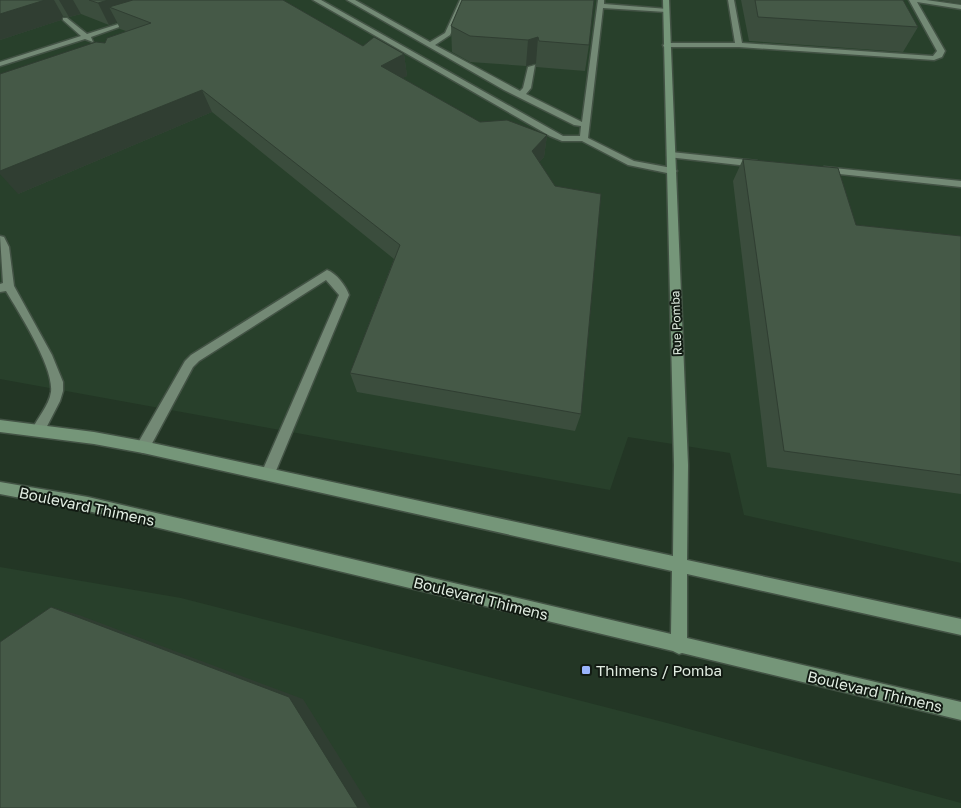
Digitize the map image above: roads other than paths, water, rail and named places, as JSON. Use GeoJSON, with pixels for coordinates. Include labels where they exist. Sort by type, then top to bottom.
{"type":"FeatureCollection","features":[{"type":"Feature","properties":{"kind":"street","name":"Rue Pomba"},"geometry":{"type":"LineString","coordinates":[[666,5],[681,465],[679,646]]}},
{"type":"Feature","properties":{"kind":"street"},"geometry":{"type":"LineString","coordinates":[[0,426],[38,430],[143,447],[961,626]]}},
{"type":"Feature","properties":{"kind":"street","name":"Boulevard Thimens"},"geometry":{"type":"LineString","coordinates":[[0,488],[106,508],[679,646],[961,711]]}},
{"type":"Feature","properties":{"kind":"lane"},"geometry":{"type":"LineString","coordinates":[[316,0],[553,134],[562,138],[584,138],[631,163],[672,171]]}},
{"type":"Feature","properties":{"kind":"lane"},"geometry":{"type":"LineString","coordinates":[[350,0],[521,95],[577,123],[586,125]]}},
{"type":"Feature","properties":{"kind":"lane"},"geometry":{"type":"LineString","coordinates":[[430,45],[448,34],[462,0]]}},
{"type":"Feature","properties":{"kind":"lane"},"geometry":{"type":"LineString","coordinates":[[730,0],[739,45]]}},
{"type":"Feature","properties":{"kind":"lane"},"geometry":{"type":"LineString","coordinates":[[667,45],[739,45],[934,58],[941,51],[913,0]]}},
{"type":"Feature","properties":{"kind":"lane"},"geometry":{"type":"LineString","coordinates":[[913,0],[961,7]]}},
{"type":"Feature","properties":{"kind":"lane"},"geometry":{"type":"LineString","coordinates":[[584,138],[601,3],[666,5]]}},
{"type":"Feature","properties":{"kind":"lane"},"geometry":{"type":"LineString","coordinates":[[0,64],[141,18]]}},
{"type":"Feature","properties":{"kind":"lane"},"geometry":{"type":"LineString","coordinates":[[65,19],[100,49]]}},
{"type":"Feature","properties":{"kind":"lane"},"geometry":{"type":"LineString","coordinates":[[521,95],[527,88],[532,67]]}},
{"type":"Feature","properties":{"kind":"lane"},"geometry":{"type":"LineString","coordinates":[[671,155],[764,164]]}},
{"type":"Feature","properties":{"kind":"lane"},"geometry":{"type":"LineString","coordinates":[[812,169],[961,184]]}},
{"type":"Feature","properties":{"kind":"lane"},"geometry":{"type":"LineString","coordinates":[[0,239],[4,247],[4,287],[50,362],[57,380],[58,392],[38,430]]}},
{"type":"Feature","properties":{"kind":"lane"},"geometry":{"type":"LineString","coordinates":[[143,447],[189,364],[195,358],[327,274],[342,290],[344,295],[268,474]]}},
{"type":"Feature","properties":{"kind":"place","name":"Thimens / Pomba"},"geometry":{"type":"Point","coordinates":[586,670]}}]}
